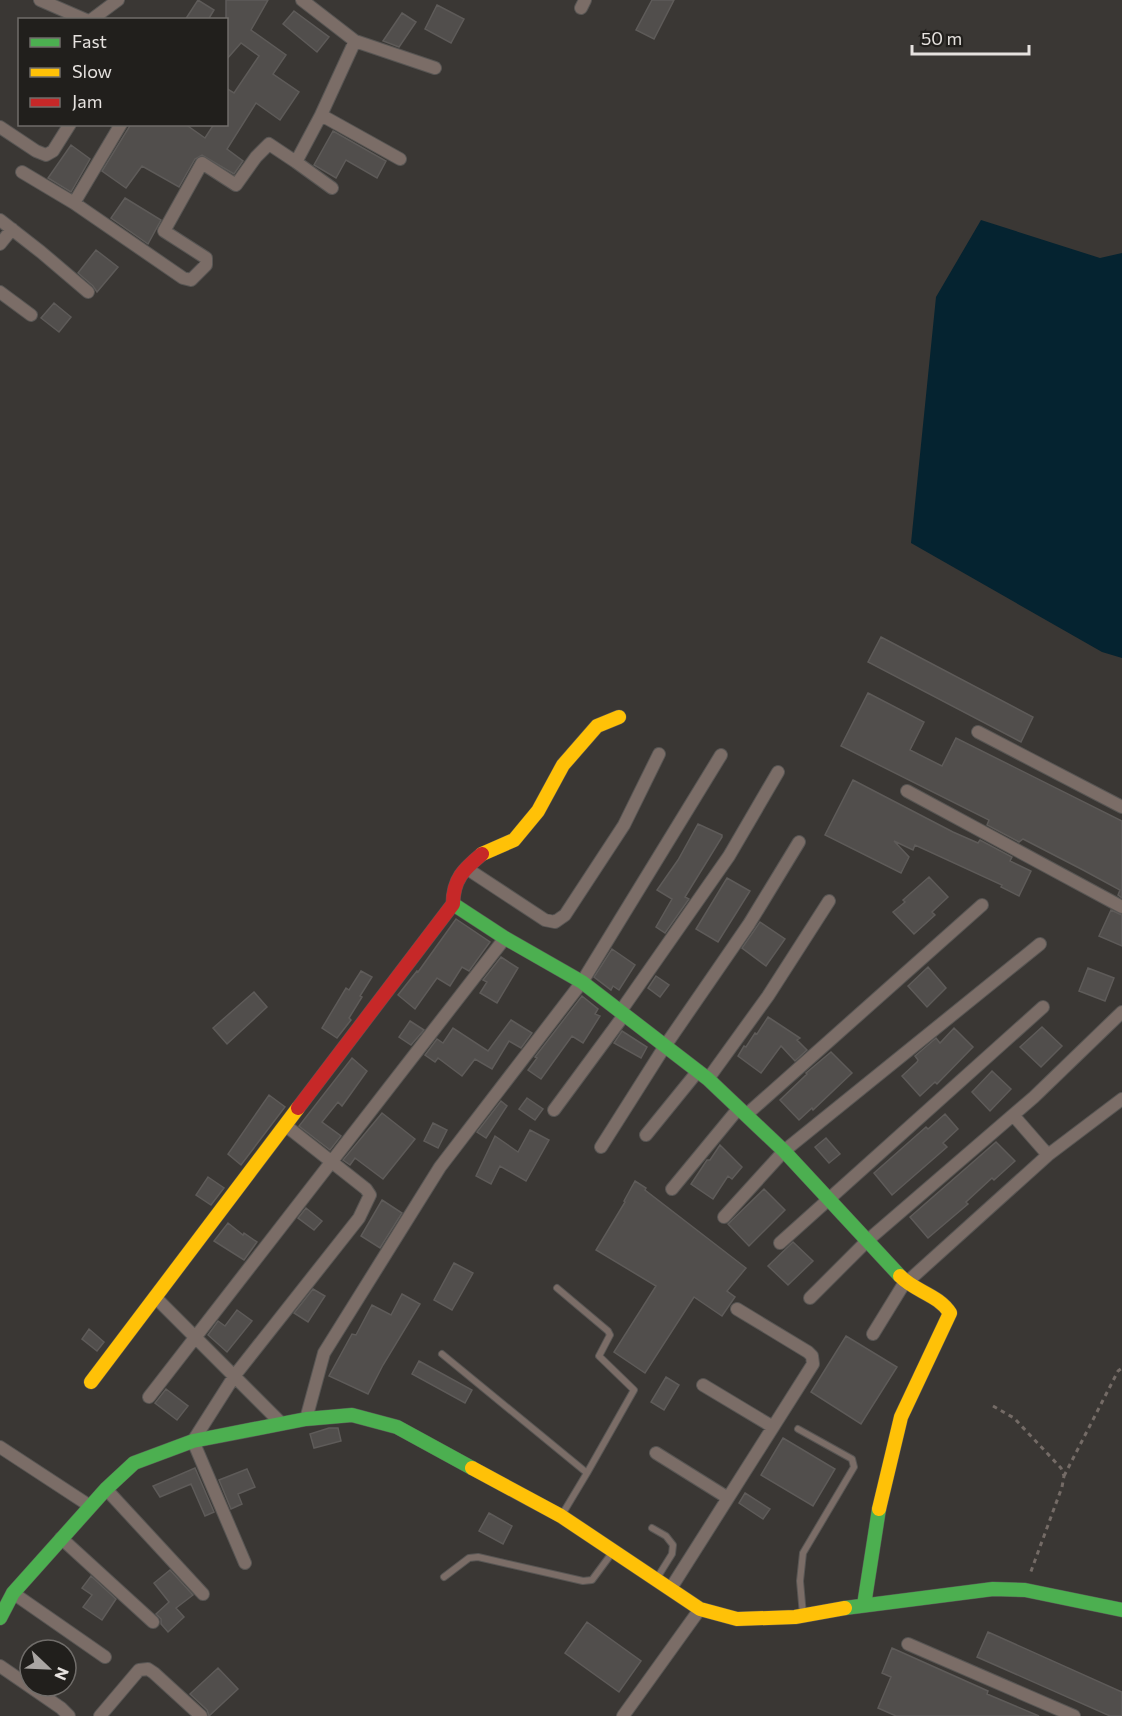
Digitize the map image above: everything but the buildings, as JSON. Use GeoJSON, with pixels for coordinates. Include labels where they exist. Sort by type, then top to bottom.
{"type":"FeatureCollection","features":[{"type":"Feature","properties":{"kind":"street"},"geometry":{"type":"LineString","coordinates":[[40,0],[81,18]]}},
{"type":"Feature","properties":{"kind":"street"},"geometry":{"type":"LineString","coordinates":[[94,18],[118,0]]}},
{"type":"Feature","properties":{"kind":"street"},"geometry":{"type":"LineString","coordinates":[[302,0],[355,41],[435,68]]}},
{"type":"Feature","properties":{"kind":"street"},"geometry":{"type":"LineString","coordinates":[[296,162],[321,115],[355,41]]}},
{"type":"Feature","properties":{"kind":"street"},"geometry":{"type":"LineString","coordinates":[[321,115],[400,159]]}},
{"type":"Feature","properties":{"kind":"street"},"geometry":{"type":"LineString","coordinates":[[0,127],[46,155],[53,151],[69,126]]}},
{"type":"Feature","properties":{"kind":"street"},"geometry":{"type":"LineString","coordinates":[[74,203],[120,126]]}},
{"type":"Feature","properties":{"kind":"street"},"geometry":{"type":"LineString","coordinates":[[22,172],[74,203],[183,278],[191,280],[206,265],[206,258],[164,231],[202,163],[237,185],[256,157],[269,144],[332,189]]}},
{"type":"Feature","properties":{"kind":"street"},"geometry":{"type":"LineString","coordinates":[[0,220],[88,292]]}},
{"type":"Feature","properties":{"kind":"street"},"geometry":{"type":"LineString","coordinates":[[0,244],[12,229]]}},
{"type":"Feature","properties":{"kind":"street"},"geometry":{"type":"LineString","coordinates":[[0,292],[31,315]]}},
{"type":"Feature","properties":{"kind":"street"},"geometry":{"type":"LineString","coordinates":[[91,1382],[453,904],[453,891],[466,868],[485,851],[514,840],[538,811],[563,765],[597,726],[619,717]]}},
{"type":"Feature","properties":{"kind":"street"},"geometry":{"type":"LineString","coordinates":[[978,732],[1122,807]]}},
{"type":"Feature","properties":{"kind":"street"},"geometry":{"type":"LineString","coordinates":[[466,868],[545,920],[555,922],[565,915],[624,825],[659,754]]}},
{"type":"Feature","properties":{"kind":"street"},"geometry":{"type":"LineString","coordinates":[[306,1419],[324,1353],[440,1167],[582,982],[721,755]]}},
{"type":"Feature","properties":{"kind":"street"},"geometry":{"type":"LineString","coordinates":[[554,1110],[729,856],[778,772]]}},
{"type":"Feature","properties":{"kind":"street"},"geometry":{"type":"LineString","coordinates":[[907,791],[1122,908]]}},
{"type":"Feature","properties":{"kind":"street"},"geometry":{"type":"LineString","coordinates":[[601,1147],[665,1046],[750,924],[799,842]]}},
{"type":"Feature","properties":{"kind":"street"},"geometry":{"type":"LineString","coordinates":[[646,1135],[703,1075],[768,996],[829,901]]}},
{"type":"Feature","properties":{"kind":"street"},"geometry":{"type":"LineString","coordinates":[[453,904],[505,938],[582,982],[703,1075],[784,1151],[906,1282],[945,1305],[950,1313],[901,1417],[881,1497],[864,1605]]}},
{"type":"Feature","properties":{"kind":"street"},"geometry":{"type":"LineString","coordinates":[[672,1189],[742,1112],[982,905]]}},
{"type":"Feature","properties":{"kind":"street"},"geometry":{"type":"LineString","coordinates":[[149,1397],[505,938]]}},
{"type":"Feature","properties":{"kind":"street"},"geometry":{"type":"LineString","coordinates":[[724,1216],[784,1151],[1040,944]]}},
{"type":"Feature","properties":{"kind":"street"},"geometry":{"type":"LineString","coordinates":[[780,1243],[1043,1007]]}},
{"type":"Feature","properties":{"kind":"street"},"geometry":{"type":"LineString","coordinates":[[810,1298],[868,1240],[1013,1115],[1122,1012]]}},
{"type":"Feature","properties":{"kind":"street"},"geometry":{"type":"LineString","coordinates":[[873,1334],[906,1282],[1048,1155],[1122,1099]]}},
{"type":"Feature","properties":{"kind":"street"},"geometry":{"type":"LineString","coordinates":[[1013,1115],[1048,1155]]}},
{"type":"Feature","properties":{"kind":"street"},"geometry":{"type":"LineString","coordinates":[[193,1441],[235,1375],[359,1218],[368,1203],[370,1195],[366,1189],[285,1125]]}},
{"type":"Feature","properties":{"kind":"street"},"geometry":{"type":"LineString","coordinates":[[155,1297],[281,1423]]}},
{"type":"Feature","properties":{"kind":"street"},"geometry":{"type":"LineString","coordinates":[[671,1588],[813,1364],[812,1356],[737,1309]]}},
{"type":"Feature","properties":{"kind":"street"},"geometry":{"type":"LineString","coordinates":[[703,1385],[773,1427]]}},
{"type":"Feature","properties":{"kind":"street"},"geometry":{"type":"LineString","coordinates":[[0,1618],[13,1593],[90,1506],[134,1463],[193,1441],[281,1423],[352,1415],[397,1427],[561,1516],[700,1609],[737,1619],[803,1615],[993,1589],[1025,1590],[1122,1610]]}},
{"type":"Feature","properties":{"kind":"street"},"geometry":{"type":"LineString","coordinates":[[193,1441],[245,1563]]}},
{"type":"Feature","properties":{"kind":"street"},"geometry":{"type":"LineString","coordinates":[[0,1447],[90,1506]]}},
{"type":"Feature","properties":{"kind":"street"},"geometry":{"type":"LineString","coordinates":[[656,1453],[728,1498]]}},
{"type":"Feature","properties":{"kind":"street"},"geometry":{"type":"LineString","coordinates":[[106,1489],[203,1594]]}},
{"type":"Feature","properties":{"kind":"street"},"geometry":{"type":"LineString","coordinates":[[61,1538],[153,1622]]}},
{"type":"Feature","properties":{"kind":"street"},"geometry":{"type":"LineString","coordinates":[[13,1593],[105,1657]]}},
{"type":"Feature","properties":{"kind":"street"},"geometry":{"type":"LineString","coordinates":[[623,1716],[700,1609]]}},
{"type":"Feature","properties":{"kind":"street"},"geometry":{"type":"LineString","coordinates":[[908,1644],[1074,1716]]}},
{"type":"Feature","properties":{"kind":"street"},"geometry":{"type":"LineString","coordinates":[[0,1666],[69,1716]]}},
{"type":"Feature","properties":{"kind":"street"},"geometry":{"type":"LineString","coordinates":[[117,1716],[104,1711],[138,1670],[148,1669],[201,1716]]}},
{"type":"Feature","properties":{"kind":"lane"},"geometry":{"type":"LineString","coordinates":[[557,1288],[608,1331],[610,1335],[599,1356],[634,1390],[561,1516]]}},
{"type":"Feature","properties":{"kind":"lane"},"geometry":{"type":"LineString","coordinates":[[442,1354],[587,1473]]}},
{"type":"Feature","properties":{"kind":"lane"},"geometry":{"type":"LineString","coordinates":[[798,1429],[852,1459],[854,1467],[803,1553],[800,1581],[803,1615]]}},
{"type":"Feature","properties":{"kind":"lane"},"geometry":{"type":"LineString","coordinates":[[652,1528],[666,1536],[673,1545],[672,1554],[656,1578]]}},
{"type":"Feature","properties":{"kind":"lane"},"geometry":{"type":"LineString","coordinates":[[444,1576],[470,1558],[478,1557],[583,1581],[592,1580],[614,1550]]}},
{"type":"Feature","properties":{"kind":"path"},"geometry":{"type":"LineString","coordinates":[[1025,1590],[1064,1476],[1118,1371],[1122,1368]]}},
{"type":"Feature","properties":{"kind":"path"},"geometry":{"type":"LineString","coordinates":[[993,1406],[1022,1426],[1061,1468],[1064,1476]]}},
{"type":"Feature","properties":{"kind":"water"},"geometry":{"type":"Polygon","coordinates":[[[981,220],[1100,258],[1122,253],[1122,658],[1102,652],[911,543],[936,297],[981,220]]]}},
{"type":"Feature","properties":{"kind":"traffic: fast"},"geometry":{"type":"LineString","coordinates":[[453,904],[505,938],[582,982],[708,1079],[784,1151],[900,1276]]}},
{"type":"Feature","properties":{"kind":"traffic: fast"},"geometry":{"type":"LineString","coordinates":[[0,1618],[13,1593],[106,1489],[134,1463],[193,1441],[306,1419],[352,1415],[397,1427],[472,1468]]}},
{"type":"Feature","properties":{"kind":"traffic: fast"},"geometry":{"type":"LineString","coordinates":[[864,1605],[879,1509]]}},
{"type":"Feature","properties":{"kind":"traffic: fast"},"geometry":{"type":"LineString","coordinates":[[845,1608],[993,1589],[1025,1590],[1122,1610]]}},
{"type":"Feature","properties":{"kind":"traffic: slow"},"geometry":{"type":"LineString","coordinates":[[482,854],[514,840],[538,811],[563,765],[597,726],[619,717]]}},
{"type":"Feature","properties":{"kind":"traffic: slow"},"geometry":{"type":"LineString","coordinates":[[91,1382],[298,1108]]}},
{"type":"Feature","properties":{"kind":"traffic: slow"},"geometry":{"type":"LineString","coordinates":[[879,1509],[901,1417],[950,1313],[940,1302],[912,1286],[900,1276]]}},
{"type":"Feature","properties":{"kind":"traffic: slow"},"geometry":{"type":"LineString","coordinates":[[472,1468],[561,1516],[700,1609],[737,1619],[795,1617],[845,1608]]}},
{"type":"Feature","properties":{"kind":"traffic: jam"},"geometry":{"type":"LineString","coordinates":[[298,1108],[453,904],[457,881],[482,854]]}}]}
